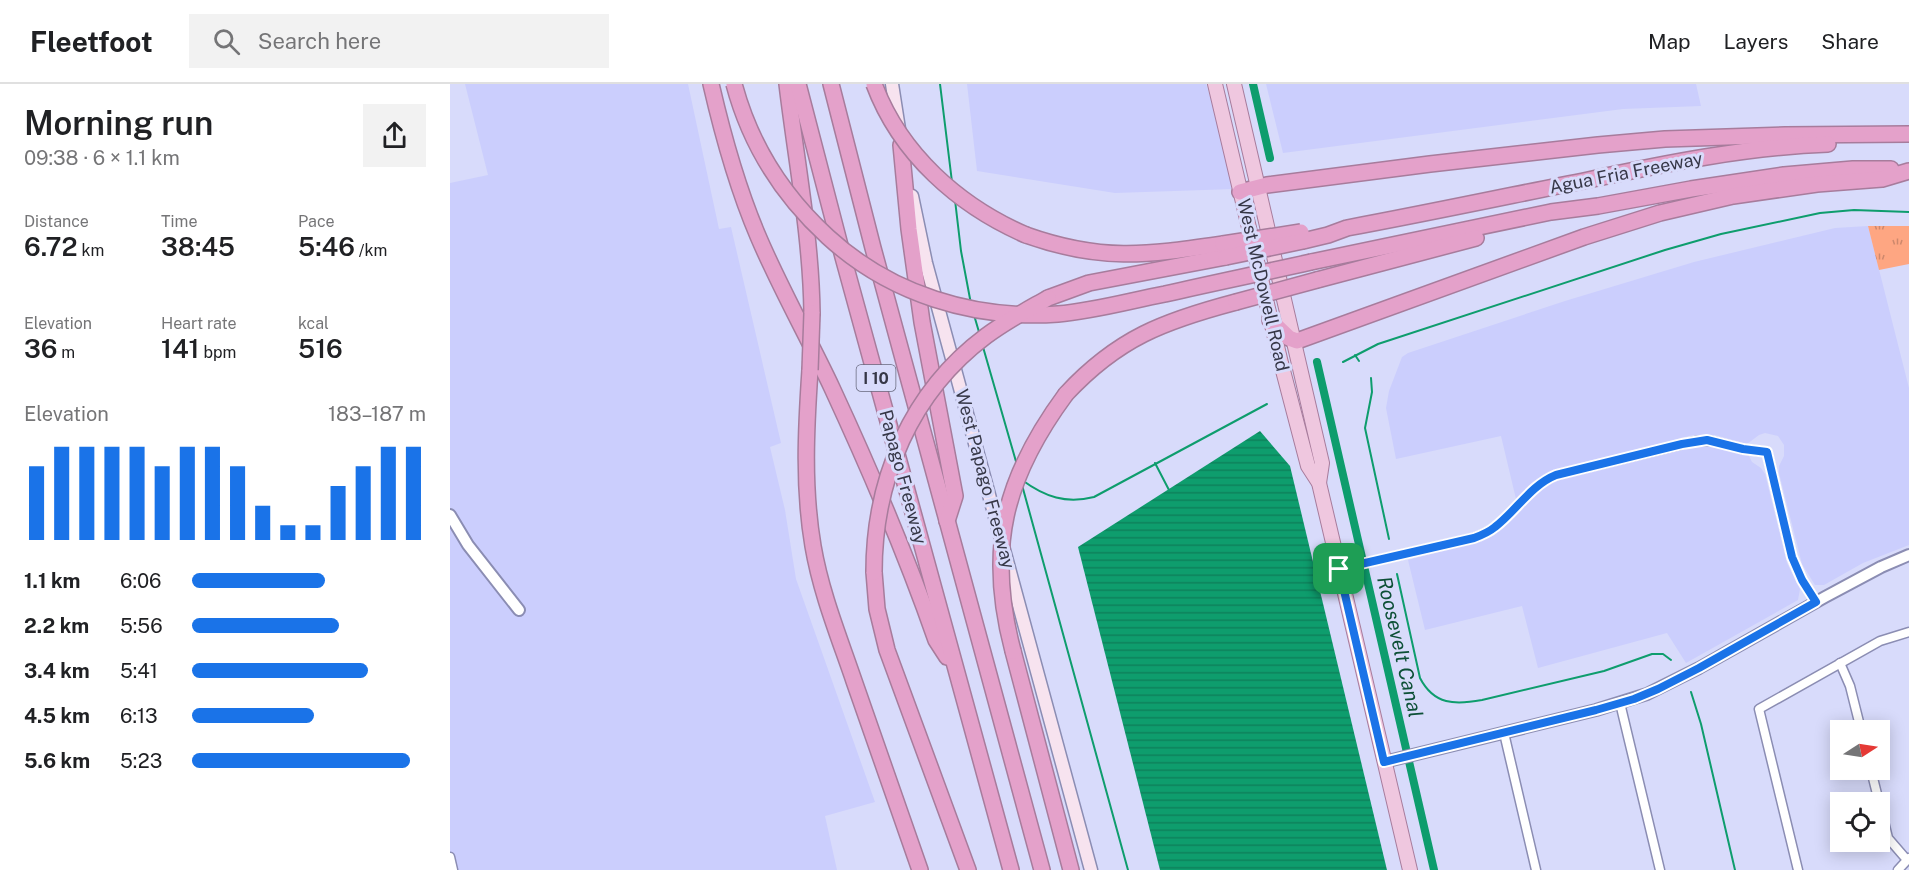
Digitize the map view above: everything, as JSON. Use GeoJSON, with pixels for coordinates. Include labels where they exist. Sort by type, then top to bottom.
{"type":"FeatureCollection","features":[{"type":"Feature","properties":{"kind":"highway"},"geometry":{"type":"LineString","coordinates":[[711,84],[724,141],[758,235],[866,463],[936,640],[956,672]]}},
{"type":"Feature","properties":{"kind":"highway"},"geometry":{"type":"LineString","coordinates":[[734,84],[745,116],[764,157],[785,192],[833,242],[866,266],[908,289],[967,309],[1039,315],[1076,312],[1551,212],[1598,206]]}},
{"type":"Feature","properties":{"kind":"highway"},"geometry":{"type":"LineString","coordinates":[[787,84],[808,245],[812,313],[806,438],[806,479],[811,528],[817,563],[833,620],[920,870]]}},
{"type":"Feature","properties":{"kind":"highway","name":"Papago Freeway"},"geometry":{"type":"LineString","coordinates":[[798,84],[1011,870]]}},
{"type":"Feature","properties":{"kind":"highway","name":"Papago Freeway"},"geometry":{"type":"LineString","coordinates":[[831,84],[1042,870]]}},
{"type":"Feature","properties":{"kind":"highway"},"geometry":{"type":"LineString","coordinates":[[874,84],[902,138],[935,176],[978,211],[1026,236],[1063,248],[1110,255],[1225,250]]}},
{"type":"Feature","properties":{"kind":"highway"},"geometry":{"type":"LineString","coordinates":[[1240,192],[1430,164],[1643,141],[1785,135],[1909,134]]}},
{"type":"Feature","properties":{"kind":"highway","name":"Agua Fria Freeway"},"geometry":{"type":"LineString","coordinates":[[1225,250],[1698,158],[1812,145],[1909,141]]}},
{"type":"Feature","properties":{"kind":"highway"},"geometry":{"type":"LineString","coordinates":[[901,145],[909,229],[922,322],[955,496],[947,521]]}},
{"type":"Feature","properties":{"kind":"highway","name":"Agua Fria Freeway"},"geometry":{"type":"LineString","coordinates":[[1598,206],[1784,175],[1853,169],[1909,170]]}},
{"type":"Feature","properties":{"kind":"highway"},"geometry":{"type":"LineString","coordinates":[[1270,320],[1289,338],[1304,340],[1584,237],[1660,213],[1744,194],[1817,184],[1882,179],[1909,170]]}},
{"type":"Feature","properties":{"kind":"highway"},"geometry":{"type":"LineString","coordinates":[[1071,870],[1004,614],[1000,567],[1005,523],[1014,484],[1031,446],[1066,394],[1093,368],[1125,343],[1188,315],[1598,206]]}},
{"type":"Feature","properties":{"kind":"highway"},"geometry":{"type":"LineString","coordinates":[[968,870],[887,650],[877,609],[874,572],[875,538],[880,504],[894,456],[914,415],[938,382],[974,346],[1008,320],[1048,298],[1089,284],[1225,250]]}},
{"type":"Feature","properties":{"kind":"main road","name":"West Papago Freeway"},"geometry":{"type":"LineString","coordinates":[[892,84],[901,145],[926,263],[1091,870]]}},
{"type":"Feature","properties":{"kind":"main road","name":"West McDowell Road"},"geometry":{"type":"LineString","coordinates":[[1215,84],[1270,320],[1308,466],[1319,483],[1410,870]]}},
{"type":"Feature","properties":{"kind":"main road","name":"West McDowell Road"},"geometry":{"type":"LineString","coordinates":[[1234,84],[1322,464],[1319,483]]}},
{"type":"Feature","properties":{"kind":"street"},"geometry":{"type":"LineString","coordinates":[[1339,569],[1474,538],[1489,532],[1543,482],[1556,475],[1707,440],[1767,452],[1792,557],[1802,580],[1816,602]]}},
{"type":"Feature","properties":{"kind":"street"},"geometry":{"type":"LineString","coordinates":[[450,515],[468,545],[519,610]]}},
{"type":"Feature","properties":{"kind":"street"},"geometry":{"type":"LineString","coordinates":[[1384,762],[1620,704],[1658,689],[1887,564],[1909,555]]}},
{"type":"Feature","properties":{"kind":"street"},"geometry":{"type":"LineString","coordinates":[[1798,870],[1759,709],[1880,641],[1909,632]]}},
{"type":"Feature","properties":{"kind":"street"},"geometry":{"type":"LineString","coordinates":[[1840,663],[1850,686],[1858,720]]}},
{"type":"Feature","properties":{"kind":"street"},"geometry":{"type":"LineString","coordinates":[[1620,704],[1660,870]]}},
{"type":"Feature","properties":{"kind":"street"},"geometry":{"type":"LineString","coordinates":[[1504,733],[1536,870]]}},
{"type":"Feature","properties":{"kind":"street"},"geometry":{"type":"LineString","coordinates":[[1890,840],[1908,859],[1898,870]]}},
{"type":"Feature","properties":{"kind":"street"},"geometry":{"type":"LineString","coordinates":[[450,856],[453,870]]}},
{"type":"Feature","properties":{"kind":"shaded area"},"geometry":{"type":"Polygon","coordinates":[[[465,84],[688,84],[719,229],[731,227],[781,443],[770,447],[785,510],[796,579],[875,802],[825,816],[837,870],[453,870],[450,857],[450,183],[488,175],[465,84]]]}},
{"type":"Feature","properties":{"kind":"shaded area"},"geometry":{"type":"Polygon","coordinates":[[[967,84],[1206,84],[1221,130],[1234,189],[1115,193],[977,171],[967,84]]]}},
{"type":"Feature","properties":{"kind":"shaded area"},"geometry":{"type":"Polygon","coordinates":[[[1266,84],[1696,84],[1701,106],[1623,109],[1283,153],[1266,84]]]}},
{"type":"Feature","properties":{"kind":"shaded area"},"geometry":{"type":"Polygon","coordinates":[[[1868,226],[1909,388],[1909,545],[1863,563],[1824,585],[1815,585],[1802,564],[1779,473],[1779,466],[1784,456],[1784,445],[1778,436],[1765,433],[1747,444],[1715,435],[1693,435],[1557,469],[1534,481],[1516,499],[1501,436],[1396,459],[1386,408],[1389,391],[1402,357],[1408,353],[1565,301],[1694,262],[1835,228],[1868,226]]]}},
{"type":"Feature","properties":{"kind":"shaded area"},"geometry":{"type":"Polygon","coordinates":[[[1260,431],[1290,466],[1387,870],[1160,870],[1078,547],[1260,431]]]}},
{"type":"Feature","properties":{"kind":"shaded area"},"geometry":{"type":"Polygon","coordinates":[[[1705,445],[1748,454],[1752,462],[1765,474],[1787,563],[1800,589],[1798,600],[1686,663],[1667,633],[1538,668],[1522,606],[1425,630],[1408,560],[1491,537],[1504,527],[1543,487],[1553,481],[1689,446],[1705,445]]]}},
{"type":"Feature","properties":{"kind":"green space"},"geometry":{"type":"Polygon","coordinates":[[[1868,226],[1909,226],[1909,264],[1879,270],[1868,226]]]}},
{"type":"Feature","properties":{"kind":"waterway"},"geometry":{"type":"LineString","coordinates":[[940,84],[952,182]]}},
{"type":"Feature","properties":{"kind":"waterway","name":"Roosevelt Canal"},"geometry":{"type":"LineString","coordinates":[[1253,84],[1270,158]]}},
{"type":"Feature","properties":{"kind":"waterway"},"geometry":{"type":"LineString","coordinates":[[955,200],[961,251],[971,304]]}},
{"type":"Feature","properties":{"kind":"waterway"},"geometry":{"type":"LineString","coordinates":[[1343,362],[1378,344],[1665,250],[1721,234],[1820,213],[1854,210],[1909,212]]}},
{"type":"Feature","properties":{"kind":"waterway"},"geometry":{"type":"LineString","coordinates":[[974,315],[979,332]]}},
{"type":"Feature","properties":{"kind":"waterway"},"geometry":{"type":"LineString","coordinates":[[983,347],[1017,465]]}},
{"type":"Feature","properties":{"kind":"waterway"},"geometry":{"type":"LineString","coordinates":[[1355,355],[1359,361]]}},
{"type":"Feature","properties":{"kind":"waterway","name":"Roosevelt Canal"},"geometry":{"type":"LineString","coordinates":[[1317,362],[1434,870]]}},
{"type":"Feature","properties":{"kind":"waterway"},"geometry":{"type":"LineString","coordinates":[[1371,378],[1372,392],[1365,428],[1389,539]]}},
{"type":"Feature","properties":{"kind":"waterway"},"geometry":{"type":"LineString","coordinates":[[1022,480],[1056,498],[1074,500],[1094,497],[1267,404]]}},
{"type":"Feature","properties":{"kind":"waterway"},"geometry":{"type":"LineString","coordinates":[[1155,463],[1169,490]]}},
{"type":"Feature","properties":{"kind":"waterway"},"geometry":{"type":"LineString","coordinates":[[1022,485],[1128,870]]}},
{"type":"Feature","properties":{"kind":"waterway"},"geometry":{"type":"LineString","coordinates":[[1397,574],[1420,678],[1432,694],[1446,701],[1482,700],[1604,671],[1652,654],[1663,654],[1671,660]]}},
{"type":"Feature","properties":{"kind":"waterway"},"geometry":{"type":"LineString","coordinates":[[1691,692],[1701,724],[1735,870]]}},
{"type":"Feature","properties":{"kind":"route"},"geometry":{"type":"LineString","coordinates":[[1707,440],[1767,452],[1792,557],[1802,580],[1816,602],[1699,668],[1634,699],[1384,762],[1339,569],[1474,538],[1489,532],[1543,482],[1556,475],[1707,440]]}}]}
